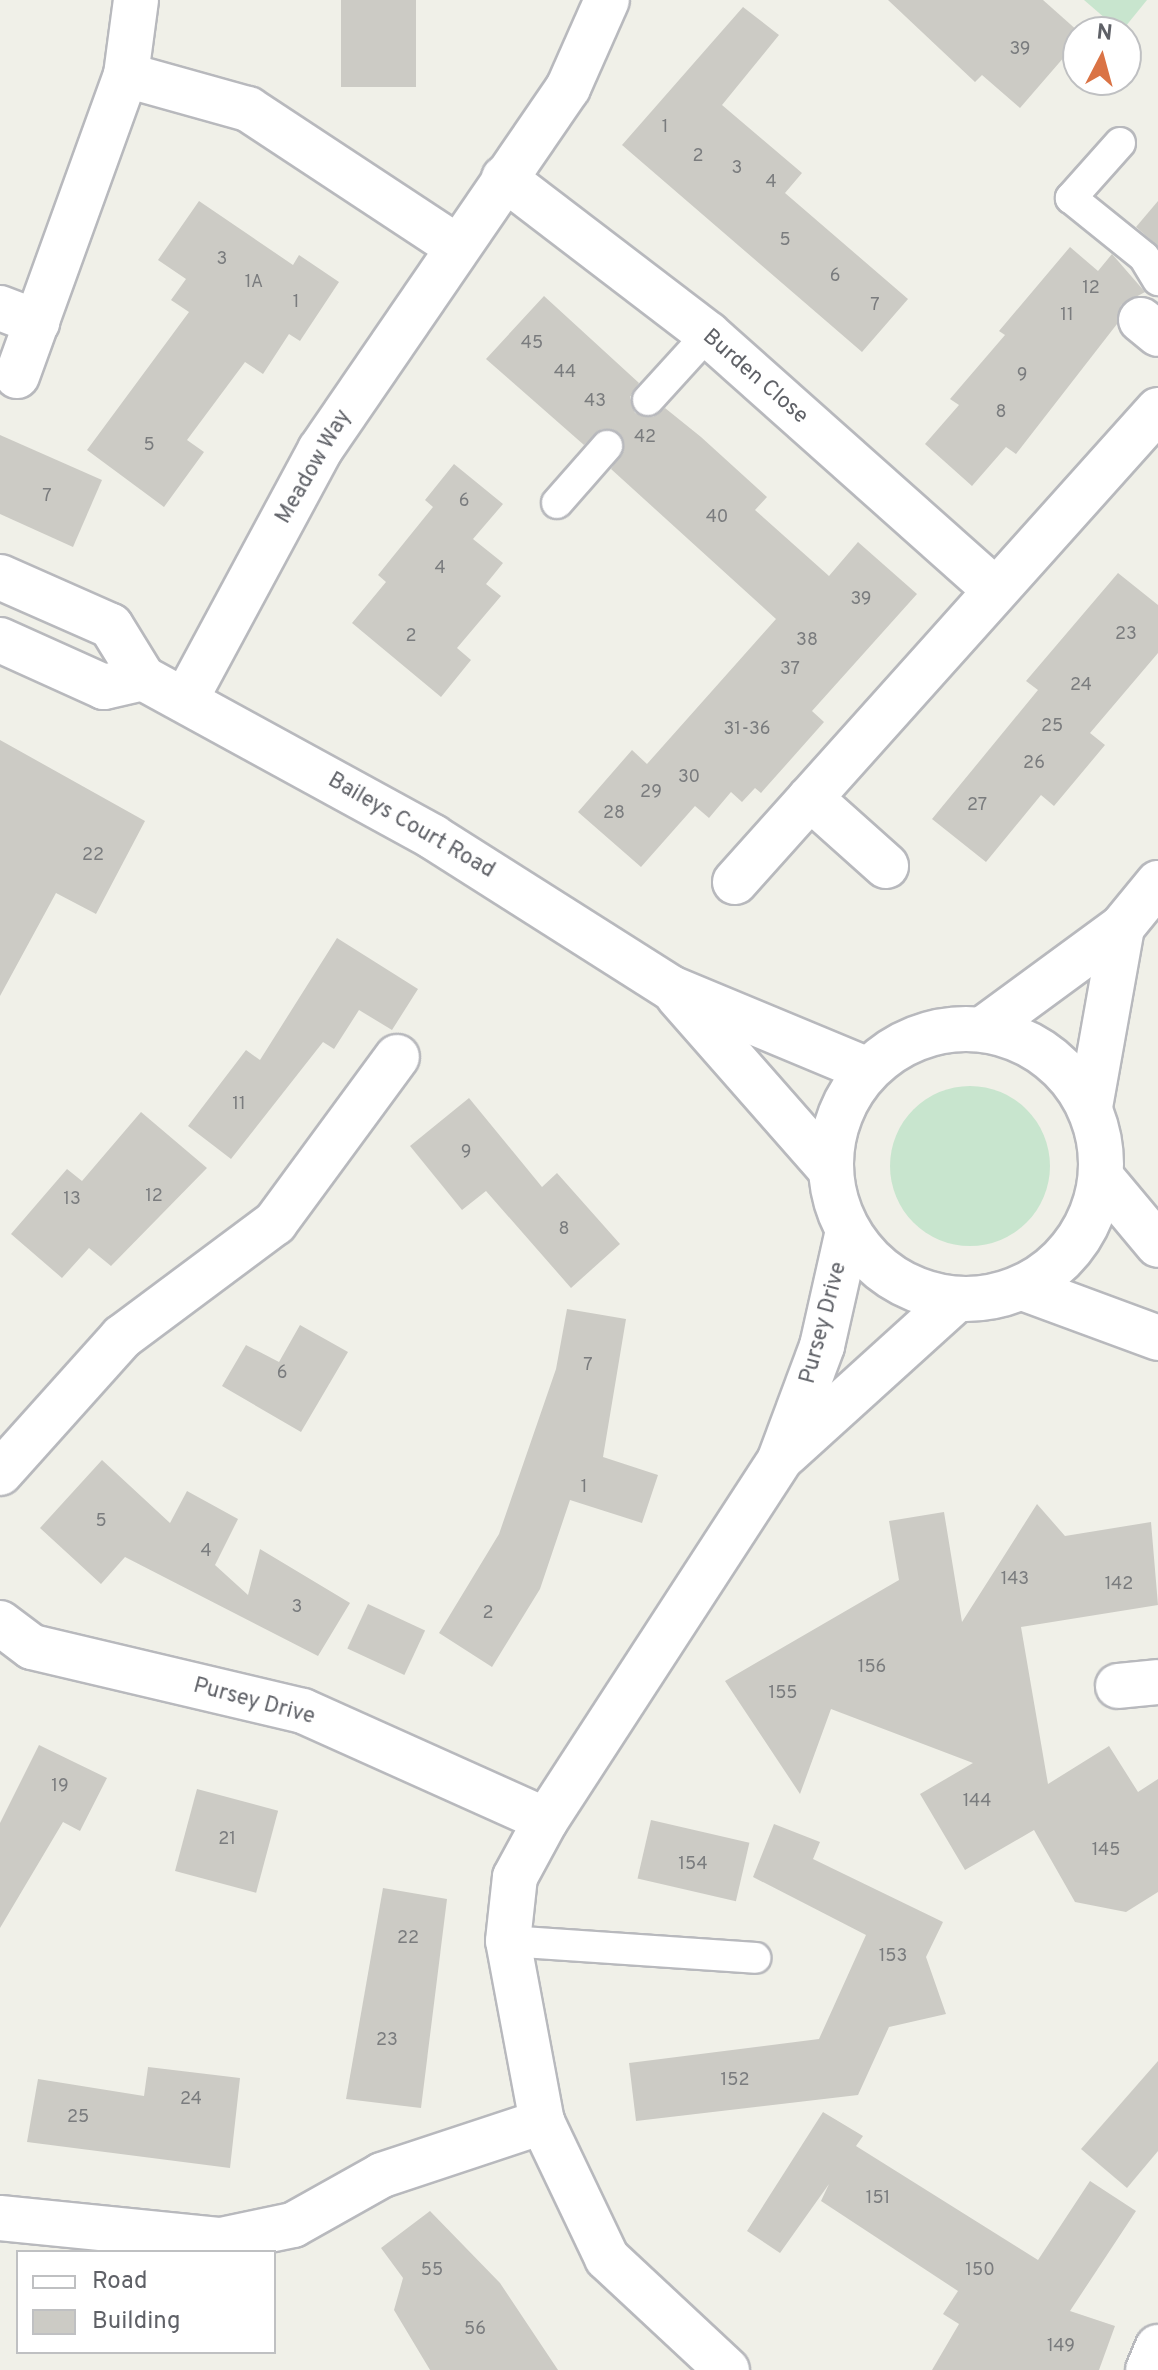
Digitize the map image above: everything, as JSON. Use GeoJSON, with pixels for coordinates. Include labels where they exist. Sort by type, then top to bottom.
{"type":"FeatureCollection","features":[{"type":"Feature","properties":{"kind":"street"},"geometry":{"type":"LineString","coordinates":[[17,376],[18,315],[126,75],[136,0]]}},
{"type":"Feature","properties":{"kind":"street","name":"Meadow Way"},"geometry":{"type":"LineString","coordinates":[[187,697],[320,450],[456,246],[568,88],[607,0]]}},
{"type":"Feature","properties":{"kind":"street"},"geometry":{"type":"LineString","coordinates":[[126,75],[248,109],[456,246]]}},
{"type":"Feature","properties":{"kind":"street","name":"Burden Close"},"geometry":{"type":"LineString","coordinates":[[504,178],[708,334],[995,590]]}},
{"type":"Feature","properties":{"kind":"street"},"geometry":{"type":"LineString","coordinates":[[735,882],[1158,410]]}},
{"type":"Feature","properties":{"kind":"street"},"geometry":{"type":"LineString","coordinates":[[0,577],[111,626],[143,678],[104,687],[0,640]]}},
{"type":"Feature","properties":{"kind":"street","name":"Baileys Court Road"},"geometry":{"type":"LineString","coordinates":[[143,678],[187,697],[433,837],[671,988],[868,1070]]}},
{"type":"Feature","properties":{"kind":"street"},"geometry":{"type":"LineString","coordinates":[[810,798],[886,866]]}},
{"type":"Feature","properties":{"kind":"street"},"geometry":{"type":"LineString","coordinates":[[983,1029],[1122,927],[1158,883]]}},
{"type":"Feature","properties":{"kind":"street"},"geometry":{"type":"LineString","coordinates":[[1090,1107],[1063,1069],[1027,1042],[983,1029],[941,1031],[901,1044],[868,1070],[842,1111],[830,1169],[848,1231],[875,1266],[913,1289],[956,1300],[1023,1288],[1062,1261],[1089,1223],[1102,1178],[1090,1107],[1122,927]]}},
{"type":"Feature","properties":{"kind":"street","name":"Baileys Court Road"},"geometry":{"type":"LineString","coordinates":[[671,988],[830,1169]]}},
{"type":"Feature","properties":{"kind":"street"},"geometry":{"type":"LineString","coordinates":[[0,1473],[122,1337],[275,1223],[397,1057]]}},
{"type":"Feature","properties":{"kind":"street"},"geometry":{"type":"LineString","coordinates":[[1102,1178],[1158,1245]]}},
{"type":"Feature","properties":{"kind":"street","name":"Pursey Drive"},"geometry":{"type":"LineString","coordinates":[[727,2370],[607,2258],[542,2122],[508,1941],[515,1877],[546,1820],[780,1459],[822,1346],[848,1231]]}},
{"type":"Feature","properties":{"kind":"street"},"geometry":{"type":"LineString","coordinates":[[1023,1288],[1158,1338]]}},
{"type":"Feature","properties":{"kind":"street","name":"Pursey Drive"},"geometry":{"type":"LineString","coordinates":[[780,1459],[956,1300]]}},
{"type":"Feature","properties":{"kind":"street","name":"Pursey Drive"},"geometry":{"type":"LineString","coordinates":[[0,1623],[32,1647],[303,1711],[546,1820]]}},
{"type":"Feature","properties":{"kind":"street"},"geometry":{"type":"LineString","coordinates":[[0,2218],[221,2240],[293,2225],[382,2175],[542,2122]]}},
{"type":"Feature","properties":{"kind":"street"},"geometry":{"type":"LineString","coordinates":[[1148,2370],[1158,2347]]}},
{"type":"Feature","properties":{"kind":"lane"},"geometry":{"type":"LineString","coordinates":[[1120,143],[1071,198],[1144,257],[1158,280]]}},
{"type":"Feature","properties":{"kind":"lane"},"geometry":{"type":"LineString","coordinates":[[648,400],[708,334]]}},
{"type":"Feature","properties":{"kind":"lane"},"geometry":{"type":"LineString","coordinates":[[557,503],[607,446]]}},
{"type":"Feature","properties":{"kind":"lane"},"geometry":{"type":"LineString","coordinates":[[508,1941],[755,1958]]}},
{"type":"Feature","properties":{"kind":"green space"},"geometry":{"type":"Polygon","coordinates":[[[1084,0],[1147,0],[1134,16],[1102,16],[1084,0]]]}},
{"type":"Feature","properties":{"kind":"green space"},"geometry":{"type":"Polygon","coordinates":[[[970,1086],[1001,1092],[1027,1109],[1044,1135],[1050,1166],[1044,1197],[1027,1223],[1001,1240],[970,1246],[939,1240],[913,1223],[896,1197],[890,1166],[896,1135],[913,1109],[939,1092],[970,1086]]]}},
{"type":"Feature","properties":{"kind":"building"},"geometry":{"type":"Polygon","coordinates":[[[341,0],[416,0],[416,87],[341,87],[341,0]]]}},
{"type":"Feature","properties":{"kind":"building"},"geometry":{"type":"Polygon","coordinates":[[[888,0],[1043,0],[1062,17],[1062,59],[1020,108],[982,75],[975,82],[888,0]]]}},
{"type":"Feature","properties":{"kind":"building"},"geometry":{"type":"Polygon","coordinates":[[[743,7],[779,35],[722,105],[802,173],[785,193],[908,299],[862,352],[622,145],[743,7]]]}},
{"type":"Feature","properties":{"kind":"building"},"geometry":{"type":"Polygon","coordinates":[[[199,201],[293,265],[299,255],[339,282],[300,341],[289,334],[263,374],[245,362],[187,440],[204,452],[164,507],[87,450],[189,312],[171,300],[186,279],[158,260],[199,201]]]}},
{"type":"Feature","properties":{"kind":"building"},"geometry":{"type":"Polygon","coordinates":[[[1158,201],[1158,246],[1136,227],[1158,201]]]}},
{"type":"Feature","properties":{"kind":"building"},"geometry":{"type":"Polygon","coordinates":[[[1070,247],[1098,271],[1112,254],[1145,292],[1121,305],[1117,324],[1016,454],[1006,447],[972,486],[925,444],[959,405],[950,399],[1005,335],[999,331],[1070,247]]]}},
{"type":"Feature","properties":{"kind":"building"},"geometry":{"type":"Polygon","coordinates":[[[544,296],[639,383],[630,397],[635,413],[653,417],[665,408],[701,437],[767,497],[755,510],[829,576],[858,542],[917,594],[812,711],[824,722],[761,793],[755,788],[742,802],[731,792],[709,818],[695,806],[641,867],[578,812],[632,750],[647,764],[776,619],[611,469],[624,450],[619,433],[602,429],[584,445],[486,359],[544,296]]]}},
{"type":"Feature","properties":{"kind":"building"},"geometry":{"type":"Polygon","coordinates":[[[0,435],[102,480],[73,547],[0,514],[0,435]]]}},
{"type":"Feature","properties":{"kind":"building"},"geometry":{"type":"Polygon","coordinates":[[[454,464],[503,504],[473,539],[503,563],[486,584],[501,596],[457,648],[471,660],[441,697],[352,623],[386,582],[378,575],[433,507],[425,500],[454,464]]]}},
{"type":"Feature","properties":{"kind":"building"},"geometry":{"type":"Polygon","coordinates":[[[1118,573],[1158,605],[1158,653],[1090,733],[1105,745],[1054,806],[1041,795],[986,862],[932,819],[1038,690],[1026,681],[1118,573]]]}},
{"type":"Feature","properties":{"kind":"building"},"geometry":{"type":"Polygon","coordinates":[[[0,740],[145,821],[96,914],[56,893],[0,996],[0,740]]]}},
{"type":"Feature","properties":{"kind":"building"},"geometry":{"type":"Polygon","coordinates":[[[337,938],[418,989],[392,1030],[359,1010],[334,1049],[323,1042],[231,1159],[188,1126],[246,1050],[260,1060],[337,938]]]}},
{"type":"Feature","properties":{"kind":"building"},"geometry":{"type":"Polygon","coordinates":[[[469,1098],[542,1187],[557,1173],[620,1244],[571,1288],[486,1191],[462,1210],[410,1146],[469,1098]]]}},
{"type":"Feature","properties":{"kind":"building"},"geometry":{"type":"Polygon","coordinates":[[[141,1112],[207,1168],[111,1266],[89,1248],[62,1278],[11,1234],[67,1169],[82,1181],[141,1112]]]}},
{"type":"Feature","properties":{"kind":"building"},"geometry":{"type":"Polygon","coordinates":[[[567,1309],[626,1319],[603,1457],[658,1475],[642,1523],[570,1500],[540,1589],[492,1667],[439,1633],[499,1534],[556,1369],[567,1309]]]}},
{"type":"Feature","properties":{"kind":"building"},"geometry":{"type":"Polygon","coordinates":[[[300,1325],[348,1352],[301,1432],[222,1386],[246,1345],[279,1362],[300,1325]]]}},
{"type":"Feature","properties":{"kind":"building"},"geometry":{"type":"Polygon","coordinates":[[[102,1460],[170,1523],[187,1491],[238,1519],[215,1565],[248,1595],[260,1549],[350,1603],[318,1656],[125,1557],[101,1584],[40,1528],[102,1460]]]}},
{"type":"Feature","properties":{"kind":"building"},"geometry":{"type":"Polygon","coordinates":[[[1037,1504],[1065,1536],[1151,1522],[1158,1605],[1021,1627],[1048,1784],[1109,1746],[1138,1792],[1158,1779],[1158,1892],[1126,1912],[1075,1902],[1034,1830],[965,1870],[920,1794],[973,1763],[831,1709],[800,1794],[725,1681],[899,1580],[889,1521],[944,1512],[962,1622],[1037,1504]]]}},
{"type":"Feature","properties":{"kind":"building"},"geometry":{"type":"Polygon","coordinates":[[[368,1604],[425,1631],[404,1675],[347,1648],[368,1604]]]}},
{"type":"Feature","properties":{"kind":"building"},"geometry":{"type":"Polygon","coordinates":[[[39,1745],[107,1778],[80,1831],[63,1822],[0,1928],[0,1823],[39,1745]]]}},
{"type":"Feature","properties":{"kind":"building"},"geometry":{"type":"Polygon","coordinates":[[[197,1789],[278,1811],[256,1893],[175,1871],[197,1789]]]}},
{"type":"Feature","properties":{"kind":"building"},"geometry":{"type":"Polygon","coordinates":[[[651,1820],[749,1843],[736,1901],[638,1878],[651,1820]]]}},
{"type":"Feature","properties":{"kind":"building"},"geometry":{"type":"Polygon","coordinates":[[[774,1824],[820,1842],[813,1859],[943,1922],[926,1957],[946,2014],[889,2027],[858,2095],[636,2121],[629,2063],[819,2039],[866,1935],[753,1877],[774,1824]]]}},
{"type":"Feature","properties":{"kind":"building"},"geometry":{"type":"Polygon","coordinates":[[[383,1888],[447,1899],[421,2108],[346,2099],[383,1888]]]}},
{"type":"Feature","properties":{"kind":"building"},"geometry":{"type":"Polygon","coordinates":[[[1158,2061],[1158,2151],[1127,2188],[1081,2149],[1158,2061]]]}},
{"type":"Feature","properties":{"kind":"building"},"geometry":{"type":"Polygon","coordinates":[[[148,2067],[240,2078],[230,2168],[27,2142],[38,2079],[144,2096],[148,2067]]]}},
{"type":"Feature","properties":{"kind":"building"},"geometry":{"type":"Polygon","coordinates":[[[823,2112],[863,2136],[856,2146],[1038,2260],[1090,2181],[1136,2211],[1070,2311],[1115,2326],[1099,2370],[932,2370],[959,2324],[943,2314],[958,2291],[821,2201],[829,2184],[780,2253],[747,2231],[823,2112]]]}},
{"type":"Feature","properties":{"kind":"building"},"geometry":{"type":"Polygon","coordinates":[[[430,2211],[500,2283],[558,2370],[430,2370],[394,2310],[403,2278],[381,2248],[430,2211]]]}}]}
